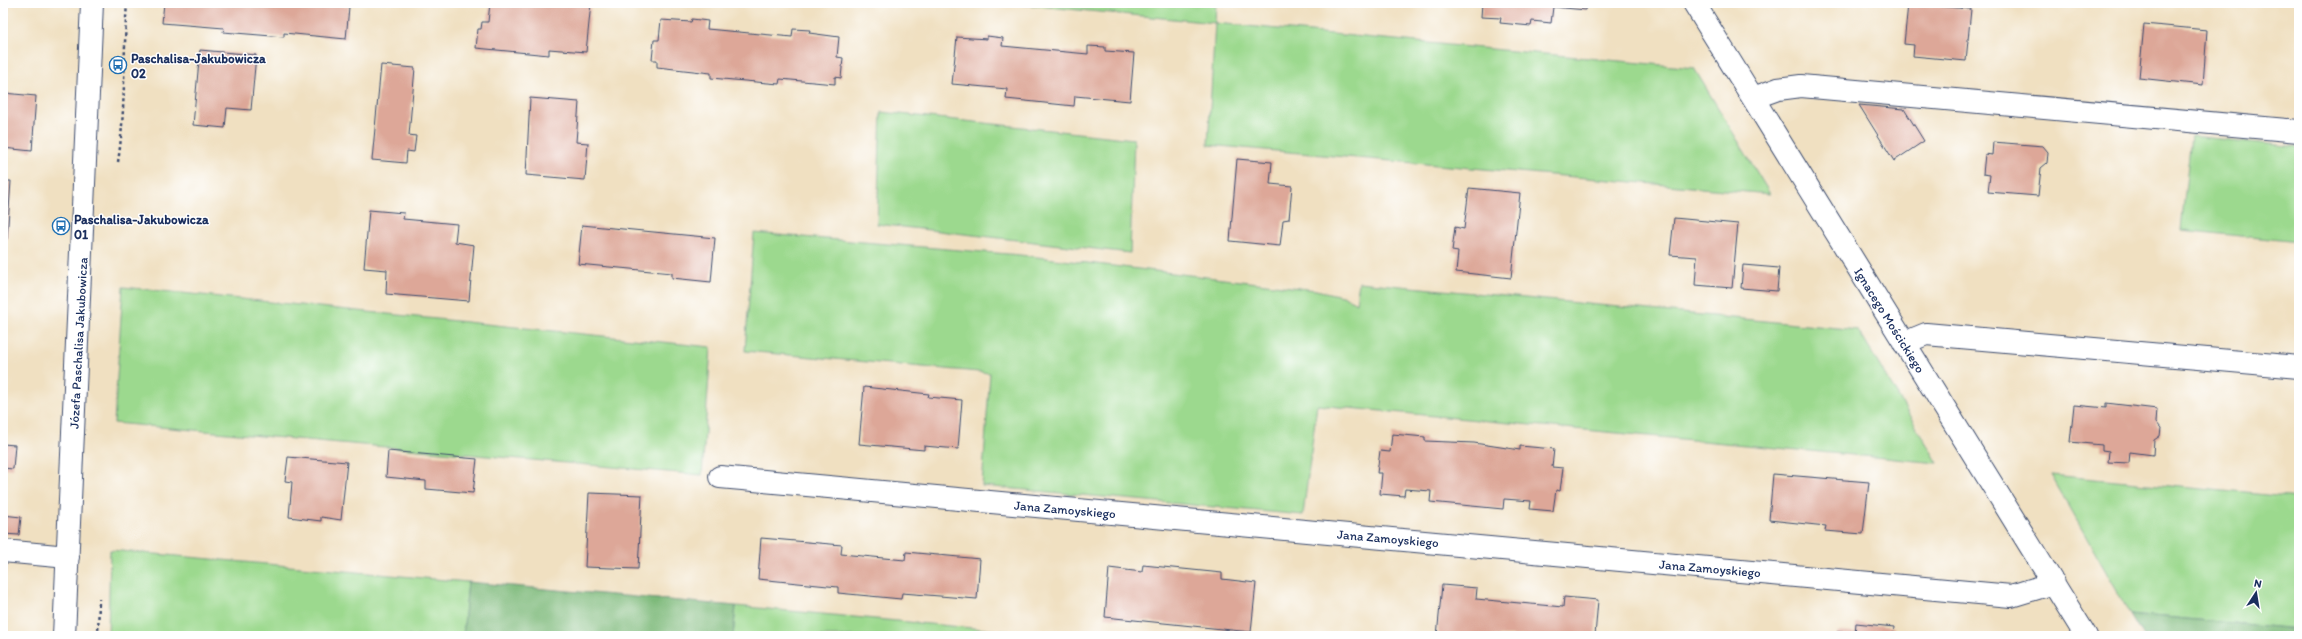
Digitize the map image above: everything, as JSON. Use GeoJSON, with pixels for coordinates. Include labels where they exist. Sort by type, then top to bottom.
{"type":"FeatureCollection","features":[{"type":"Feature","properties":{"kind":"street","name":"Józefa Paschalisa Jakubowicza"},"geometry":{"type":"LineString","coordinates":[[64,636],[92,3]]}},
{"type":"Feature","properties":{"kind":"street","name":"Ignacego Mościckiego"},"geometry":{"type":"LineString","coordinates":[[1694,3],[2086,636]]}},
{"type":"Feature","properties":{"kind":"street"},"geometry":{"type":"LineString","coordinates":[[1753,98],[1778,89],[1801,86],[2299,131]]}},
{"type":"Feature","properties":{"kind":"street"},"geometry":{"type":"LineString","coordinates":[[1904,343],[1926,334],[2299,367]]}},
{"type":"Feature","properties":{"kind":"street","name":"Jana Zamoyskiego"},"geometry":{"type":"LineString","coordinates":[[720,477],[2011,596],[2054,583]]}},
{"type":"Feature","properties":{"kind":"street"},"geometry":{"type":"LineString","coordinates":[[3,551],[68,557]]}},
{"type":"Feature","properties":{"kind":"green space"},"geometry":{"type":"Polygon","coordinates":[[[1005,3],[1216,3],[1215,23],[1005,3]]]}},
{"type":"Feature","properties":{"kind":"green space"},"geometry":{"type":"Polygon","coordinates":[[[1215,23],[1694,68],[1770,194],[1208,145],[1215,23]]]}},
{"type":"Feature","properties":{"kind":"green space"},"geometry":{"type":"Polygon","coordinates":[[[881,112],[1134,139],[1130,253],[877,224],[881,112]]]}},
{"type":"Feature","properties":{"kind":"green space"},"geometry":{"type":"Polygon","coordinates":[[[2191,136],[2299,147],[2299,242],[2181,230],[2191,136]]]}},
{"type":"Feature","properties":{"kind":"green space"},"geometry":{"type":"Polygon","coordinates":[[[754,233],[1020,255],[1316,290],[1346,297],[1356,303],[1359,282],[1858,330],[1938,463],[1317,405],[1303,515],[982,486],[990,373],[745,351],[754,233]]]}},
{"type":"Feature","properties":{"kind":"green space"},"geometry":{"type":"Polygon","coordinates":[[[123,287],[711,347],[702,475],[114,423],[123,287]]]}},
{"type":"Feature","properties":{"kind":"green space"},"geometry":{"type":"Polygon","coordinates":[[[2051,475],[2299,498],[2299,629],[2130,614],[2051,475]]]}},
{"type":"Feature","properties":{"kind":"green space"},"geometry":{"type":"Polygon","coordinates":[[[110,550],[468,582],[463,636],[108,636],[110,550]]]}},
{"type":"Feature","properties":{"kind":"green space"},"geometry":{"type":"Polygon","coordinates":[[[468,582],[736,606],[733,636],[463,636],[468,582]]]}},
{"type":"Feature","properties":{"kind":"green space"},"geometry":{"type":"Polygon","coordinates":[[[736,606],[1058,636],[733,636],[736,606]]]}},
{"type":"Feature","properties":{"kind":"green space"},"geometry":{"type":"Polygon","coordinates":[[[2130,614],[2299,629],[2299,636],[2143,636],[2130,614]]]}},
{"type":"Feature","properties":{"kind":"building"},"geometry":{"type":"Polygon","coordinates":[[[164,3],[343,3],[343,6],[349,7],[346,39],[284,33],[284,37],[223,32],[224,28],[162,23],[164,3]]]}},
{"type":"Feature","properties":{"kind":"building"},"geometry":{"type":"Polygon","coordinates":[[[490,3],[591,3],[586,52],[549,49],[549,55],[476,48],[478,29],[481,29],[482,22],[488,22],[490,3]]]}},
{"type":"Feature","properties":{"kind":"building"},"geometry":{"type":"Polygon","coordinates":[[[1482,3],[1587,3],[1586,10],[1553,7],[1551,23],[1532,21],[1531,26],[1500,23],[1501,18],[1481,17],[1482,3]]]}},
{"type":"Feature","properties":{"kind":"building"},"geometry":{"type":"Polygon","coordinates":[[[1908,4],[1971,9],[1966,61],[1913,56],[1914,45],[1904,44],[1908,4]]]}},
{"type":"Feature","properties":{"kind":"building"},"geometry":{"type":"Polygon","coordinates":[[[692,19],[708,21],[707,29],[792,37],[793,29],[810,30],[809,33],[839,37],[837,57],[843,58],[841,78],[835,77],[835,84],[780,79],[779,84],[711,78],[711,73],[657,67],[657,60],[652,60],[654,40],[659,40],[661,20],[691,22],[692,19]]]}},
{"type":"Feature","properties":{"kind":"building"},"geometry":{"type":"Polygon","coordinates":[[[2144,24],[2207,30],[2203,85],[2139,78],[2144,24]]]}},
{"type":"Feature","properties":{"kind":"building"},"geometry":{"type":"Polygon","coordinates":[[[987,36],[1003,38],[1002,46],[1088,54],[1088,46],[1105,47],[1105,51],[1134,53],[1130,101],[1075,96],[1074,106],[1006,99],[1007,89],[952,84],[957,37],[987,39],[987,36]]]}},
{"type":"Feature","properties":{"kind":"building"},"geometry":{"type":"Polygon","coordinates":[[[200,50],[256,55],[251,110],[227,108],[225,128],[193,125],[200,50]]]}},
{"type":"Feature","properties":{"kind":"building"},"geometry":{"type":"Polygon","coordinates":[[[381,65],[415,68],[409,135],[416,136],[414,152],[407,151],[406,163],[372,160],[381,65]]]}},
{"type":"Feature","properties":{"kind":"building"},"geometry":{"type":"Polygon","coordinates":[[[3,93],[36,96],[32,151],[3,148],[3,93]]]}},
{"type":"Feature","properties":{"kind":"building"},"geometry":{"type":"Polygon","coordinates":[[[530,98],[579,102],[576,142],[588,143],[585,180],[526,175],[530,98]]]}},
{"type":"Feature","properties":{"kind":"building"},"geometry":{"type":"Polygon","coordinates":[[[1859,105],[1904,109],[1924,141],[1894,161],[1859,105]]]}},
{"type":"Feature","properties":{"kind":"building"},"geometry":{"type":"Polygon","coordinates":[[[1993,142],[2043,146],[2048,152],[2047,163],[2041,168],[2038,196],[1988,192],[1990,175],[1983,174],[1985,154],[1992,155],[1993,142]]]}},
{"type":"Feature","properties":{"kind":"building"},"geometry":{"type":"Polygon","coordinates":[[[1237,159],[1272,162],[1270,184],[1292,186],[1289,219],[1283,220],[1280,246],[1230,241],[1237,159]]]}},
{"type":"Feature","properties":{"kind":"building"},"geometry":{"type":"Polygon","coordinates":[[[3,181],[11,181],[7,239],[3,239],[3,181]]]}},
{"type":"Feature","properties":{"kind":"building"},"geometry":{"type":"Polygon","coordinates":[[[1469,188],[1520,193],[1511,278],[1456,272],[1458,252],[1452,251],[1455,227],[1464,229],[1469,188]]]}},
{"type":"Feature","properties":{"kind":"building"},"geometry":{"type":"Polygon","coordinates":[[[369,210],[404,213],[403,219],[457,224],[455,242],[474,245],[469,301],[386,294],[387,270],[364,268],[369,210]]]}},
{"type":"Feature","properties":{"kind":"building"},"geometry":{"type":"Polygon","coordinates":[[[1674,218],[1738,224],[1732,288],[1695,285],[1697,257],[1670,255],[1674,218]]]}},
{"type":"Feature","properties":{"kind":"building"},"geometry":{"type":"Polygon","coordinates":[[[582,225],[715,238],[711,282],[672,278],[672,273],[578,264],[582,225]]]}},
{"type":"Feature","properties":{"kind":"building"},"geometry":{"type":"Polygon","coordinates":[[[1743,265],[1779,268],[1777,291],[1741,288],[1743,265]]]}},
{"type":"Feature","properties":{"kind":"building"},"geometry":{"type":"Polygon","coordinates":[[[864,387],[929,394],[928,397],[962,400],[958,449],[924,446],[924,450],[859,444],[864,387]]]}},
{"type":"Feature","properties":{"kind":"building"},"geometry":{"type":"Polygon","coordinates":[[[2106,403],[2157,409],[2156,422],[2161,428],[2160,436],[2154,440],[2153,455],[2130,452],[2129,463],[2108,462],[2109,451],[2102,450],[2102,445],[2070,442],[2074,405],[2106,408],[2106,403]]]}},
{"type":"Feature","properties":{"kind":"building"},"geometry":{"type":"Polygon","coordinates":[[[1392,434],[1425,437],[1425,441],[1474,443],[1520,450],[1520,446],[1554,449],[1552,467],[1563,468],[1560,491],[1556,490],[1553,511],[1530,509],[1531,501],[1504,499],[1503,509],[1430,502],[1431,491],[1405,489],[1404,496],[1380,494],[1382,473],[1377,473],[1380,451],[1390,452],[1392,434]]]}},
{"type":"Feature","properties":{"kind":"building"},"geometry":{"type":"Polygon","coordinates":[[[3,444],[15,445],[13,469],[3,468],[3,444]]]}},
{"type":"Feature","properties":{"kind":"building"},"geometry":{"type":"Polygon","coordinates":[[[388,451],[477,459],[473,493],[426,489],[426,481],[386,477],[388,451]]]}},
{"type":"Feature","properties":{"kind":"building"},"geometry":{"type":"Polygon","coordinates":[[[288,457],[347,462],[341,520],[321,517],[321,521],[289,517],[292,482],[285,481],[288,457]]]}},
{"type":"Feature","properties":{"kind":"building"},"geometry":{"type":"Polygon","coordinates":[[[1773,474],[1869,482],[1863,534],[1825,531],[1826,526],[1769,520],[1773,474]]]}},
{"type":"Feature","properties":{"kind":"building"},"geometry":{"type":"Polygon","coordinates":[[[589,493],[642,495],[638,569],[585,567],[589,493]]]}},
{"type":"Feature","properties":{"kind":"building"},"geometry":{"type":"Polygon","coordinates":[[[3,515],[21,517],[19,535],[3,534],[3,515]]]}},
{"type":"Feature","properties":{"kind":"building"},"geometry":{"type":"Polygon","coordinates":[[[761,538],[842,545],[841,554],[905,560],[906,552],[980,559],[977,599],[902,593],[901,599],[838,593],[838,587],[758,579],[761,538]]]}},
{"type":"Feature","properties":{"kind":"building"},"geometry":{"type":"Polygon","coordinates":[[[1143,565],[1222,573],[1222,579],[1256,583],[1251,632],[1105,617],[1109,568],[1142,572],[1143,565]]]}},
{"type":"Feature","properties":{"kind":"building"},"geometry":{"type":"Polygon","coordinates":[[[1442,585],[1477,588],[1476,599],[1563,607],[1564,597],[1598,600],[1595,636],[1437,636],[1442,585]]]}},
{"type":"Feature","properties":{"kind":"building"},"geometry":{"type":"Polygon","coordinates":[[[1856,623],[1894,627],[1893,636],[1837,636],[1837,632],[1855,633],[1856,623]]]}},
{"type":"Feature","properties":{"kind":"place","name":"Paschalisa-Jakubowicza 02"},"geometry":{"type":"Point","coordinates":[118,65]}},
{"type":"Feature","properties":{"kind":"place","name":"Paschalisa-Jakubowicza 01"},"geometry":{"type":"Point","coordinates":[61,226]}}]}
